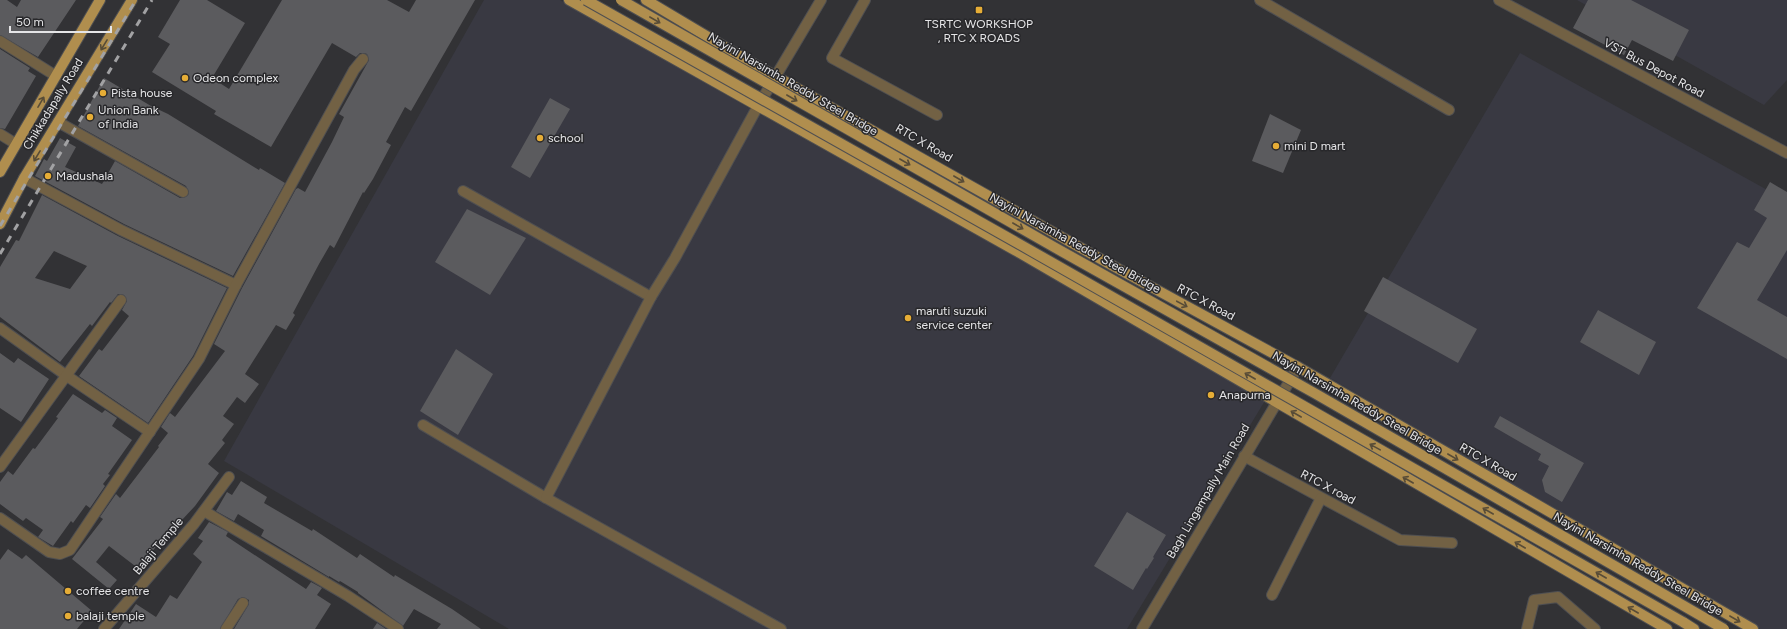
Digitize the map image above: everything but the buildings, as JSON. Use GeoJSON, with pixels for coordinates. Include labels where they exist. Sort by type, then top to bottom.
{"type":"FeatureCollection","features":[{"type":"Feature","properties":{"kind":"main road","name":"Chikkadapally Road"},"geometry":{"type":"LineString","coordinates":[[0,172],[100,0]]}},
{"type":"Feature","properties":{"kind":"main road","name":"Chikkadapally Road"},"geometry":{"type":"LineString","coordinates":[[0,224],[24,178],[132,0]]}},
{"type":"Feature","properties":{"kind":"main road"},"geometry":{"type":"LineString","coordinates":[[569,0],[1018,252],[1667,629]]}},
{"type":"Feature","properties":{"kind":"main road"},"geometry":{"type":"LineString","coordinates":[[586,0],[1014,241],[1694,629]]}},
{"type":"Feature","properties":{"kind":"main road","name":"Nayini Narsimha Reddy Steel Bridge"},"geometry":{"type":"LineString","coordinates":[[621,0],[1033,235],[1316,394],[1724,629]]}},
{"type":"Feature","properties":{"kind":"main road","name":"RTC X Road"},"geometry":{"type":"LineString","coordinates":[[646,0],[745,59],[777,75],[1113,266],[1298,366],[1753,629]]}},
{"type":"Feature","properties":{"kind":"street"},"geometry":{"type":"LineString","coordinates":[[546,498],[651,297],[675,258],[758,106],[821,0]]}},
{"type":"Feature","properties":{"kind":"street"},"geometry":{"type":"LineString","coordinates":[[865,0],[832,58],[937,115]]}},
{"type":"Feature","properties":{"kind":"street"},"geometry":{"type":"LineString","coordinates":[[1260,0],[1449,110]]}},
{"type":"Feature","properties":{"kind":"street","name":"VST Bus Depot Road"},"geometry":{"type":"LineString","coordinates":[[1499,0],[1786,149]]}},
{"type":"Feature","properties":{"kind":"street"},"geometry":{"type":"LineString","coordinates":[[0,41],[56,76]]}},
{"type":"Feature","properties":{"kind":"street"},"geometry":{"type":"LineString","coordinates":[[0,518],[49,552],[60,554],[70,550],[199,360],[236,285],[354,70],[363,59]]}},
{"type":"Feature","properties":{"kind":"street"},"geometry":{"type":"LineString","coordinates":[[58,122],[183,192]]}},
{"type":"Feature","properties":{"kind":"street"},"geometry":{"type":"LineString","coordinates":[[0,134],[16,144]]}},
{"type":"Feature","properties":{"kind":"street"},"geometry":{"type":"LineString","coordinates":[[24,178],[121,230],[236,285]]}},
{"type":"Feature","properties":{"kind":"street"},"geometry":{"type":"LineString","coordinates":[[463,191],[651,297]]}},
{"type":"Feature","properties":{"kind":"street"},"geometry":{"type":"LineString","coordinates":[[0,467],[121,300]]}},
{"type":"Feature","properties":{"kind":"street"},"geometry":{"type":"LineString","coordinates":[[0,328],[67,376],[150,432]]}},
{"type":"Feature","properties":{"kind":"street","name":"Bagh Lingampally Main Road"},"geometry":{"type":"LineString","coordinates":[[1142,629],[1298,366]]}},
{"type":"Feature","properties":{"kind":"street"},"geometry":{"type":"LineString","coordinates":[[423,425],[546,498],[781,629]]}},
{"type":"Feature","properties":{"kind":"street","name":"RTC X road"},"geometry":{"type":"LineString","coordinates":[[1244,456],[1400,540],[1452,543]]}},
{"type":"Feature","properties":{"kind":"street","name":"Balaji Temple"},"geometry":{"type":"LineString","coordinates":[[104,629],[204,511],[229,477]]}},
{"type":"Feature","properties":{"kind":"street"},"geometry":{"type":"LineString","coordinates":[[1272,594],[1321,498]]}},
{"type":"Feature","properties":{"kind":"street"},"geometry":{"type":"LineString","coordinates":[[204,511],[348,596],[398,629]]}},
{"type":"Feature","properties":{"kind":"street"},"geometry":{"type":"LineString","coordinates":[[1527,629],[1534,600],[1558,597],[1595,629]]}},
{"type":"Feature","properties":{"kind":"street"},"geometry":{"type":"LineString","coordinates":[[226,629],[243,603]]}},
{"type":"Feature","properties":{"kind":"shaded area"},"geometry":{"type":"Polygon","coordinates":[[[484,0],[560,0],[779,125],[1145,329],[1266,399],[1127,629],[509,629],[224,461],[484,0]]]}},
{"type":"Feature","properties":{"kind":"shaded area"},"geometry":{"type":"Polygon","coordinates":[[[1577,0],[1787,0],[1787,80],[1764,105],[1577,0]]]}},
{"type":"Feature","properties":{"kind":"shaded area"},"geometry":{"type":"Polygon","coordinates":[[[1520,53],[1787,201],[1787,629],[1760,629],[1330,378],[1520,53]]]}},
{"type":"Feature","properties":{"kind":"railway"},"geometry":{"type":"LineString","coordinates":[[0,226],[136,0]]}},
{"type":"Feature","properties":{"kind":"railway"},"geometry":{"type":"LineString","coordinates":[[0,254],[152,0]]}},
{"type":"Feature","properties":{"kind":"place","name":"TSRTC WORKSHOP , RTC X ROADS"},"geometry":{"type":"Point","coordinates":[979,10]}},
{"type":"Feature","properties":{"kind":"place","name":"Odeon complex"},"geometry":{"type":"Point","coordinates":[185,78]}},
{"type":"Feature","properties":{"kind":"place","name":"Pista house"},"geometry":{"type":"Point","coordinates":[103,93]}},
{"type":"Feature","properties":{"kind":"place","name":"Union Bank of India"},"geometry":{"type":"Point","coordinates":[90,117]}},
{"type":"Feature","properties":{"kind":"place","name":"school"},"geometry":{"type":"Point","coordinates":[540,138]}},
{"type":"Feature","properties":{"kind":"place","name":"mini D mart"},"geometry":{"type":"Point","coordinates":[1276,146]}},
{"type":"Feature","properties":{"kind":"place","name":"Madushala"},"geometry":{"type":"Point","coordinates":[48,176]}},
{"type":"Feature","properties":{"kind":"place","name":"maruti suzuki service center"},"geometry":{"type":"Point","coordinates":[908,318]}},
{"type":"Feature","properties":{"kind":"place","name":"Anapurna"},"geometry":{"type":"Point","coordinates":[1211,395]}},
{"type":"Feature","properties":{"kind":"place","name":"coffee centre"},"geometry":{"type":"Point","coordinates":[68,591]}},
{"type":"Feature","properties":{"kind":"place","name":"balaji temple"},"geometry":{"type":"Point","coordinates":[68,616]}}]}
